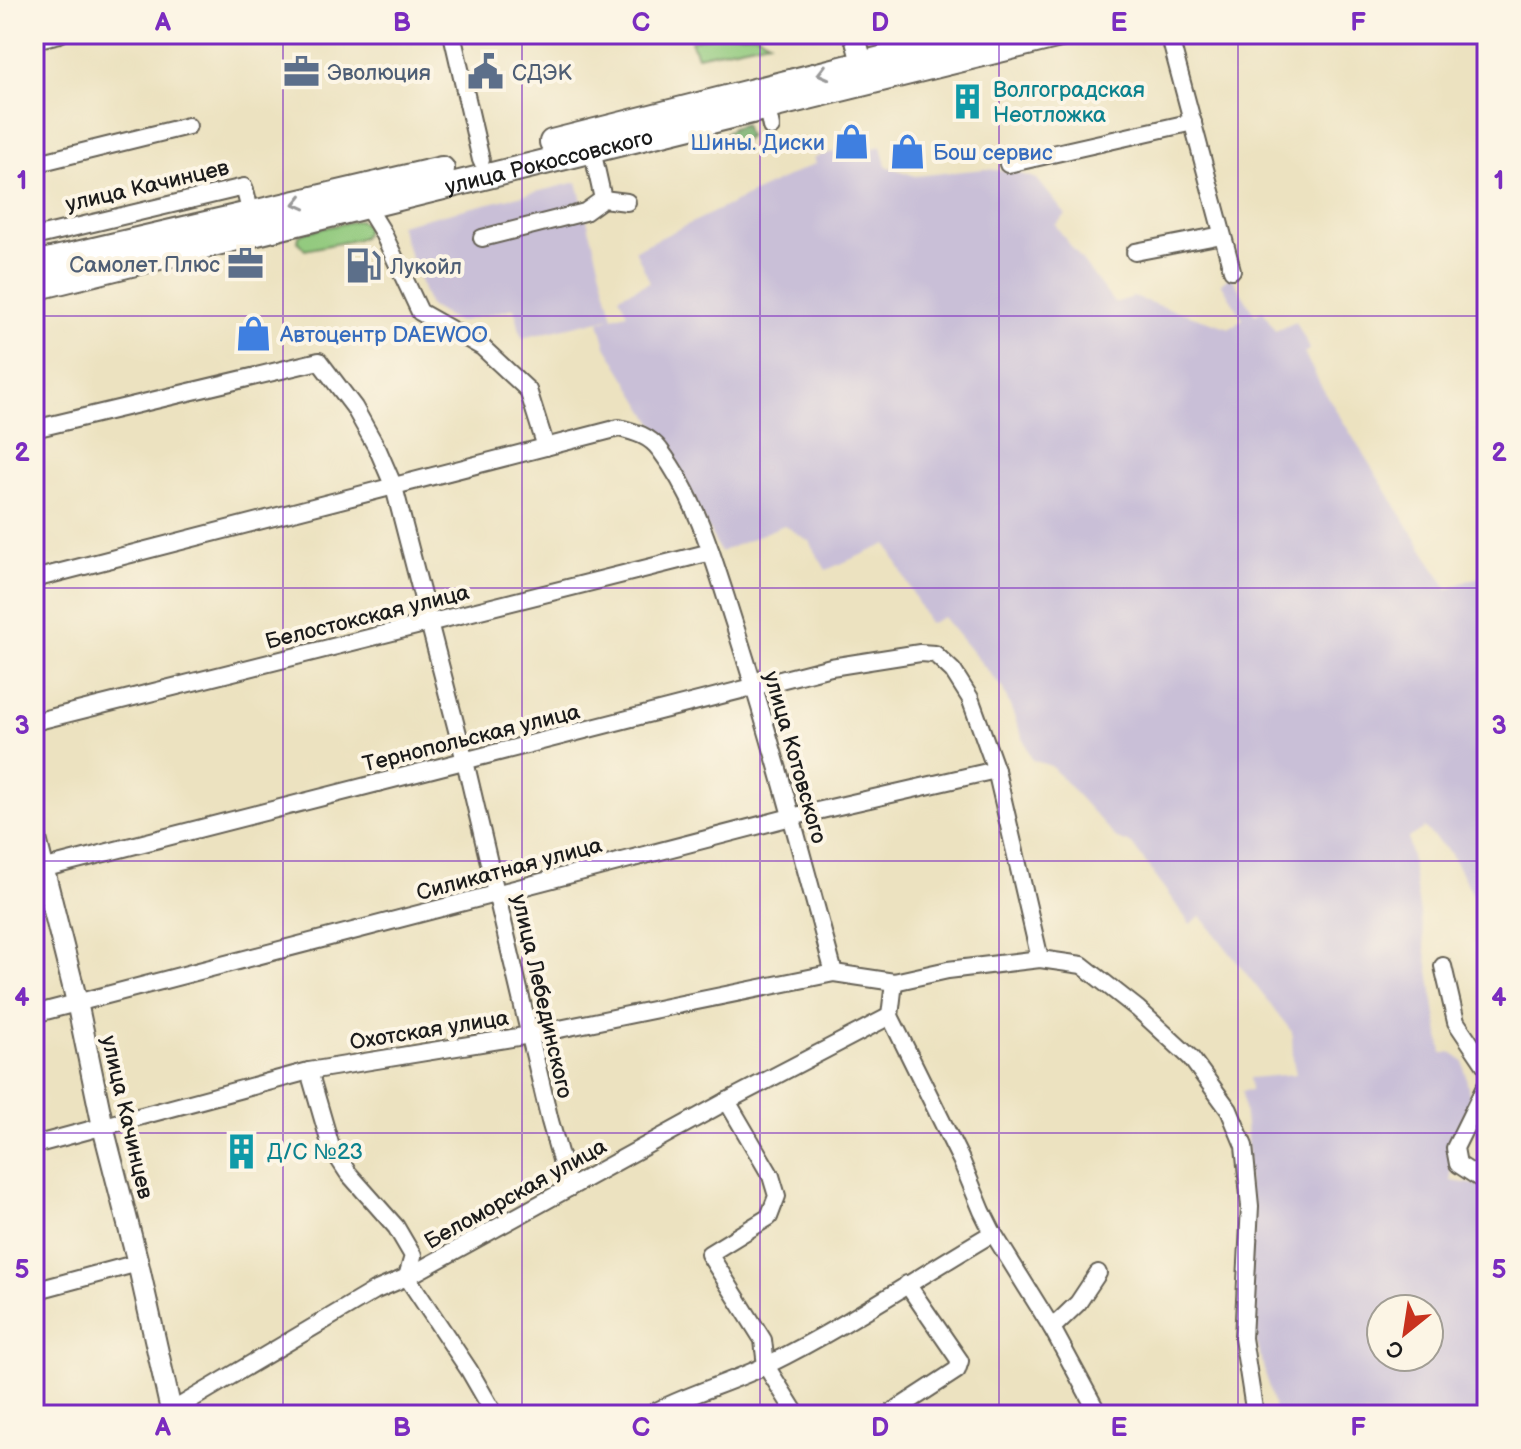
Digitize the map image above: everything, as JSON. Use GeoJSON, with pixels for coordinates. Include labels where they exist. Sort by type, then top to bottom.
{"type":"FeatureCollection","features":[{"type":"Feature","properties":{"kind":"highway","name":"улица Рокоссовского"},"geometry":{"type":"LineString","coordinates":[[34,288],[592,150],[769,117],[910,52],[980,34]]}},
{"type":"Feature","properties":{"kind":"highway","name":"улица Рокоссовского"},"geometry":{"type":"LineString","coordinates":[[910,52],[1064,34]]}},
{"type":"Feature","properties":{"kind":"highway","name":"улица Рокоссовского"},"geometry":{"type":"LineString","coordinates":[[34,264],[865,73]]}},
{"type":"Feature","properties":{"kind":"main road"},"geometry":{"type":"LineString","coordinates":[[854,34],[865,73]]}},
{"type":"Feature","properties":{"kind":"main road","name":"улица Качинцев"},"geometry":{"type":"LineString","coordinates":[[34,831],[38,870],[77,1002],[170,1414]]}},
{"type":"Feature","properties":{"kind":"street"},"geometry":{"type":"LineString","coordinates":[[34,40],[60,34]]}},
{"type":"Feature","properties":{"kind":"street"},"geometry":{"type":"LineString","coordinates":[[452,34],[481,160]]}},
{"type":"Feature","properties":{"kind":"street"},"geometry":{"type":"LineString","coordinates":[[1169,34],[1232,270]]}},
{"type":"Feature","properties":{"kind":"street"},"geometry":{"type":"LineString","coordinates":[[1008,164],[1193,122]]}},
{"type":"Feature","properties":{"kind":"street"},"geometry":{"type":"LineString","coordinates":[[34,164],[188,126]]}},
{"type":"Feature","properties":{"kind":"street"},"geometry":{"type":"LineString","coordinates":[[592,150],[603,199]]}},
{"type":"Feature","properties":{"kind":"street","name":"улица Качинцев"},"geometry":{"type":"LineString","coordinates":[[34,237],[244,187],[251,214]]}},
{"type":"Feature","properties":{"kind":"street"},"geometry":{"type":"LineString","coordinates":[[482,238],[585,212],[603,199],[627,202]]}},
{"type":"Feature","properties":{"kind":"street"},"geometry":{"type":"LineString","coordinates":[[366,205],[382,231],[420,312],[482,347],[528,390],[546,447]]}},
{"type":"Feature","properties":{"kind":"street"},"geometry":{"type":"LineString","coordinates":[[1135,252],[1222,235]]}},
{"type":"Feature","properties":{"kind":"street"},"geometry":{"type":"LineString","coordinates":[[34,429],[319,361],[354,407],[394,487]]}},
{"type":"Feature","properties":{"kind":"street","name":"улица Котовского"},"geometry":{"type":"LineString","coordinates":[[34,579],[619,428],[641,433],[659,448],[697,516],[711,552],[755,688],[834,973]]}},
{"type":"Feature","properties":{"kind":"street","name":"улица Лебединского"},"geometry":{"type":"LineString","coordinates":[[394,487],[465,761],[569,1188]]}},
{"type":"Feature","properties":{"kind":"street","name":"Белостокская улица"},"geometry":{"type":"LineString","coordinates":[[34,722],[711,552]]}},
{"type":"Feature","properties":{"kind":"street","name":"Тернопольская улица"},"geometry":{"type":"LineString","coordinates":[[38,870],[831,667],[920,653],[935,654],[953,671],[970,698],[996,770]]}},
{"type":"Feature","properties":{"kind":"street"},"geometry":{"type":"LineString","coordinates":[[996,770],[1040,959]]}},
{"type":"Feature","properties":{"kind":"street","name":"Силикатная улица"},"geometry":{"type":"LineString","coordinates":[[34,1014],[791,817],[996,770]]}},
{"type":"Feature","properties":{"kind":"street"},"geometry":{"type":"LineString","coordinates":[[834,973],[894,982],[948,970],[1040,959],[1082,965],[1138,1009],[1191,1058],[1229,1110],[1244,1146],[1250,1206],[1243,1338],[1255,1415]]}},
{"type":"Feature","properties":{"kind":"street"},"geometry":{"type":"LineString","coordinates":[[1443,966],[1456,1022],[1487,1068]]}},
{"type":"Feature","properties":{"kind":"street","name":"Охотская улица"},"geometry":{"type":"LineString","coordinates":[[34,1145],[309,1071],[530,1035],[834,973]]}},
{"type":"Feature","properties":{"kind":"street"},"geometry":{"type":"LineString","coordinates":[[894,982],[890,1016],[993,1233],[1052,1328],[1099,1415]]}},
{"type":"Feature","properties":{"kind":"street","name":"Беломорская улица"},"geometry":{"type":"LineString","coordinates":[[170,1414],[374,1291],[407,1277],[727,1101],[890,1016]]}},
{"type":"Feature","properties":{"kind":"street"},"geometry":{"type":"LineString","coordinates":[[309,1071],[331,1147],[348,1173],[396,1227],[413,1256],[407,1277],[495,1415]]}},
{"type":"Feature","properties":{"kind":"street"},"geometry":{"type":"LineString","coordinates":[[1487,1083],[1455,1148],[1458,1164],[1487,1183]]}},
{"type":"Feature","properties":{"kind":"street"},"geometry":{"type":"LineString","coordinates":[[727,1101],[771,1176],[777,1196],[769,1217],[709,1254],[763,1340],[766,1366],[797,1415]]}},
{"type":"Feature","properties":{"kind":"street"},"geometry":{"type":"LineString","coordinates":[[649,1415],[676,1400],[766,1366],[993,1233]]}},
{"type":"Feature","properties":{"kind":"street"},"geometry":{"type":"LineString","coordinates":[[34,1291],[138,1263]]}},
{"type":"Feature","properties":{"kind":"street"},"geometry":{"type":"LineString","coordinates":[[1052,1328],[1078,1303],[1098,1273]]}},
{"type":"Feature","properties":{"kind":"street"},"geometry":{"type":"LineString","coordinates":[[888,1415],[957,1370],[960,1361],[907,1284]]}},
{"type":"Feature","properties":{"kind":"street"},"geometry":{"type":"LineString","coordinates":[[676,1400],[685,1415]]}},
{"type":"Feature","properties":{"kind":"shaded area"},"geometry":{"type":"Polygon","coordinates":[[[881,146],[886,166],[915,176],[985,169],[1014,172],[1037,179],[1066,215],[1055,225],[1114,303],[1133,297],[1230,328],[1243,319],[1221,283],[1231,276],[1255,315],[1263,311],[1275,331],[1296,322],[1310,349],[1304,353],[1321,386],[1448,590],[1467,580],[1487,576],[1487,921],[1451,854],[1424,828],[1408,838],[1442,1053],[1452,1053],[1463,1061],[1472,1109],[1450,1139],[1451,1181],[1486,1186],[1487,1191],[1487,1415],[1276,1415],[1249,1312],[1247,1134],[1242,1091],[1251,1090],[1250,1078],[1296,1074],[1292,1032],[1201,916],[1190,924],[1132,844],[1117,839],[1051,766],[1032,760],[1003,689],[943,617],[929,624],[887,544],[826,570],[809,541],[784,525],[720,552],[667,446],[606,346],[599,322],[612,317],[522,338],[514,308],[458,322],[429,306],[399,225],[577,182],[613,317],[627,313],[619,296],[650,282],[635,250],[816,163],[813,158],[845,148],[847,155],[881,146]]]}},
{"type":"Feature","properties":{"kind":"green space"},"geometry":{"type":"Polygon","coordinates":[[[719,34],[756,34],[769,41],[697,56],[691,41],[719,34]]]}},
{"type":"Feature","properties":{"kind":"green space"},"geometry":{"type":"Polygon","coordinates":[[[744,124],[748,136],[742,145],[717,147],[715,142],[732,128],[744,124]]]}},
{"type":"Feature","properties":{"kind":"green space"},"geometry":{"type":"Polygon","coordinates":[[[359,220],[367,226],[364,236],[359,239],[305,250],[298,242],[299,236],[305,232],[359,220]]]}},
{"type":"Feature","properties":{"kind":"place","name":"Эволюция"},"geometry":{"type":"Point","coordinates":[301,72]}},
{"type":"Feature","properties":{"kind":"place","name":"СДЭК"},"geometry":{"type":"Point","coordinates":[486,72]}},
{"type":"Feature","properties":{"kind":"place","name":"Волгоградская Неотложка"},"geometry":{"type":"Point","coordinates":[967,102]}},
{"type":"Feature","properties":{"kind":"place","name":"Шины. Диски"},"geometry":{"type":"Point","coordinates":[851,142]}},
{"type":"Feature","properties":{"kind":"place","name":"Бош сервис"},"geometry":{"type":"Point","coordinates":[907,152]}},
{"type":"Feature","properties":{"kind":"place","name":"Самолет Плюс"},"geometry":{"type":"Point","coordinates":[246,264]}},
{"type":"Feature","properties":{"kind":"place","name":"Лукойл"},"geometry":{"type":"Point","coordinates":[364,266]}},
{"type":"Feature","properties":{"kind":"place","name":"Автоцентр DAEWOO"},"geometry":{"type":"Point","coordinates":[254,334]}},
{"type":"Feature","properties":{"kind":"place","name":"Д/С №23"},"geometry":{"type":"Point","coordinates":[241,1151]}}]}
